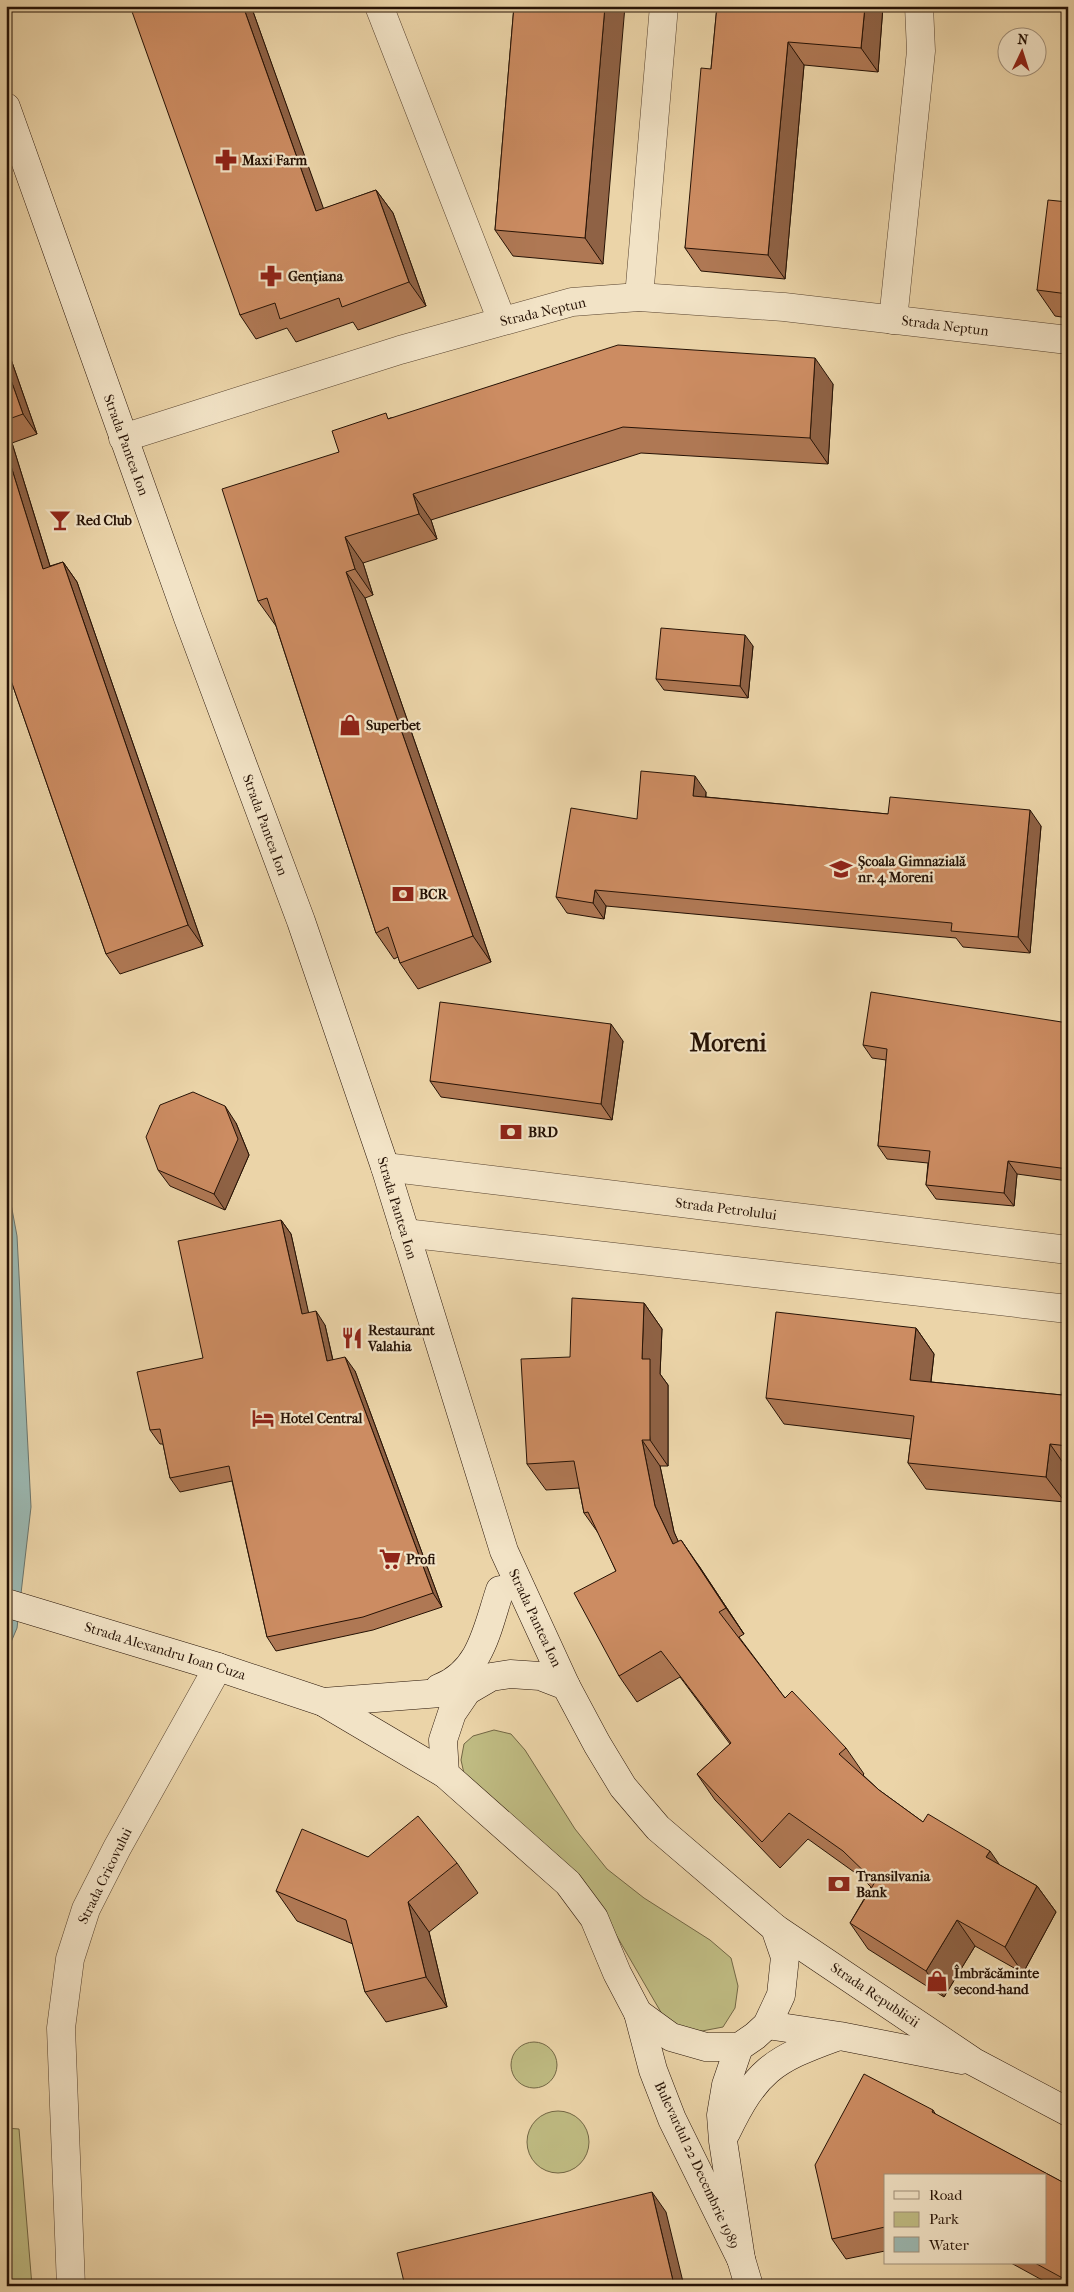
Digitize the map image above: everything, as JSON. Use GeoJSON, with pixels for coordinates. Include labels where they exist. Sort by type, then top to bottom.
{"type":"FeatureCollection","features":[{"type":"Feature","properties":{"kind":"main road"},"geometry":{"type":"LineString","coordinates":[[379,6],[502,321]]}},
{"type":"Feature","properties":{"kind":"main road"},"geometry":{"type":"LineString","coordinates":[[639,297],[664,6]]}},
{"type":"Feature","properties":{"kind":"main road"},"geometry":{"type":"LineString","coordinates":[[893,320],[921,51],[919,6]]}},
{"type":"Feature","properties":{"kind":"main road","name":"Strada Pantea Ion"},"geometry":{"type":"LineString","coordinates":[[6,107],[123,438],[301,921],[385,1167],[504,1551],[566,1686],[597,1744],[623,1786],[658,1828],[775,1928]]}},
{"type":"Feature","properties":{"kind":"main road","name":"Strada Neptun"},"geometry":{"type":"LineString","coordinates":[[123,438],[400,350],[572,302],[639,297],[784,307],[1068,340]]}},
{"type":"Feature","properties":{"kind":"main road","name":"Strada Petrolului"},"geometry":{"type":"LineString","coordinates":[[385,1167],[1068,1250]]}},
{"type":"Feature","properties":{"kind":"main road"},"geometry":{"type":"LineString","coordinates":[[405,1233],[1068,1308]]}},
{"type":"Feature","properties":{"kind":"main road","name":"Strada Pantea Ion"},"geometry":{"type":"LineString","coordinates":[[491,1677],[504,1551]]}},
{"type":"Feature","properties":{"kind":"main road"},"geometry":{"type":"LineString","coordinates":[[423,1694],[444,1686],[461,1676],[475,1660],[500,1590]]}},
{"type":"Feature","properties":{"kind":"main road","name":"Strada Alexandru Ioan Cuza"},"geometry":{"type":"LineString","coordinates":[[6,1603],[218,1667],[323,1702],[445,1774],[568,1883],[594,1918],[617,1973],[638,2013]]}},
{"type":"Feature","properties":{"kind":"main road","name":"Strada Cricovului"},"geometry":{"type":"LineString","coordinates":[[71,2286],[61,2028],[70,1959],[86,1909],[112,1857],[218,1667]]}},
{"type":"Feature","properties":{"kind":"main road"},"geometry":{"type":"LineString","coordinates":[[445,1774],[443,1740],[452,1714],[467,1691],[491,1677],[510,1674],[540,1676],[566,1686]]}},
{"type":"Feature","properties":{"kind":"main road","name":"Strada Alexandru Ioan Cuza"},"geometry":{"type":"LineString","coordinates":[[323,1702],[467,1691]]}},
{"type":"Feature","properties":{"kind":"main road"},"geometry":{"type":"LineString","coordinates":[[638,2013],[671,2037],[706,2047],[739,2047],[756,2036],[767,2025],[780,1994],[785,1957],[775,1928]]}},
{"type":"Feature","properties":{"kind":"main road","name":"Strada Republicii"},"geometry":{"type":"LineString","coordinates":[[775,1928],[974,2062],[1068,2112]]}},
{"type":"Feature","properties":{"kind":"main road","name":"Bulevardul 22 Decembrie 1989"},"geometry":{"type":"LineString","coordinates":[[638,2013],[653,2070],[672,2119],[741,2259]]}},
{"type":"Feature","properties":{"kind":"main road","name":"Strada Republicii"},"geometry":{"type":"LineString","coordinates":[[767,2025],[840,2036],[974,2062]]}},
{"type":"Feature","properties":{"kind":"main road"},"geometry":{"type":"LineString","coordinates":[[722,2141],[742,2101],[762,2075],[776,2064],[802,2050],[840,2036]]}},
{"type":"Feature","properties":{"kind":"main road","name":"Bulevardul 22 Decembrie 1989"},"geometry":{"type":"LineString","coordinates":[[739,2047],[724,2095],[721,2114],[722,2141],[741,2259],[749,2286]]}},
{"type":"Feature","properties":{"kind":"green space"},"geometry":{"type":"Polygon","coordinates":[[[494,1730],[511,1734],[525,1750],[575,1829],[607,1869],[644,1898],[710,1940],[731,1958],[738,1986],[735,2008],[723,2027],[702,2031],[681,2031],[662,2014],[597,1902],[561,1858],[494,1806],[465,1778],[461,1760],[464,1744],[473,1736],[494,1730]]]}},
{"type":"Feature","properties":{"kind":"green space"},"geometry":{"type":"Polygon","coordinates":[[[6,1953],[10,1954],[8,2123],[6,2123],[6,1953]]]}},
{"type":"Feature","properties":{"kind":"green space"},"geometry":{"type":"Polygon","coordinates":[[[534,2042],[547,2046],[553,2052],[557,2065],[553,2078],[547,2084],[534,2088],[521,2084],[515,2078],[511,2065],[515,2052],[521,2046],[534,2042]]]}},
{"type":"Feature","properties":{"kind":"green space"},"geometry":{"type":"Polygon","coordinates":[[[558,2111],[570,2114],[580,2120],[586,2130],[589,2142],[586,2154],[580,2164],[570,2170],[558,2173],[546,2170],[536,2164],[530,2154],[527,2142],[530,2130],[536,2120],[546,2114],[558,2111]]]}},
{"type":"Feature","properties":{"kind":"green space"},"geometry":{"type":"Polygon","coordinates":[[[6,2128],[19,2129],[32,2286],[6,2286],[6,2128]]]}},
{"type":"Feature","properties":{"kind":"water"},"geometry":{"type":"Polygon","coordinates":[[[6,1177],[17,1236],[31,1507],[17,1628],[6,1654],[6,1177]]]}},
{"type":"Feature","properties":{"kind":"building"},"geometry":{"type":"Polygon","coordinates":[[[130,6],[243,6],[316,211],[376,190],[409,282],[342,307],[339,298],[280,319],[275,303],[240,315],[130,6]]]}},
{"type":"Feature","properties":{"kind":"building"},"geometry":{"type":"Polygon","coordinates":[[[514,6],[605,6],[585,238],[495,230],[514,6]]]}},
{"type":"Feature","properties":{"kind":"building"},"geometry":{"type":"Polygon","coordinates":[[[717,6],[865,6],[861,48],[788,42],[768,255],[685,248],[701,68],[711,69],[717,6]]]}},
{"type":"Feature","properties":{"kind":"building"},"geometry":{"type":"Polygon","coordinates":[[[1048,200],[1068,202],[1068,294],[1037,290],[1048,200]]]}},
{"type":"Feature","properties":{"kind":"building"},"geometry":{"type":"Polygon","coordinates":[[[618,345],[815,358],[810,438],[623,427],[413,494],[419,514],[345,537],[355,569],[346,572],[473,936],[400,963],[388,927],[376,933],[267,598],[258,601],[222,489],[339,452],[332,431],[386,413],[388,419],[618,345]]]}},
{"type":"Feature","properties":{"kind":"building"},"geometry":{"type":"Polygon","coordinates":[[[6,366],[23,414],[6,420],[6,366]]]}},
{"type":"Feature","properties":{"kind":"building"},"geometry":{"type":"Polygon","coordinates":[[[6,450],[43,569],[63,562],[188,925],[106,954],[6,666],[6,450]]]}},
{"type":"Feature","properties":{"kind":"building"},"geometry":{"type":"Polygon","coordinates":[[[661,628],[745,635],[740,686],[656,679],[661,628]]]}},
{"type":"Feature","properties":{"kind":"building","name":"Școala Gimnazială nr. 4 Moreni"},"geometry":{"type":"Polygon","coordinates":[[[641,771],[695,776],[693,796],[888,814],[890,797],[1030,810],[1018,937],[951,931],[952,923],[595,890],[593,903],[556,897],[571,808],[637,819],[641,771]]]}},
{"type":"Feature","properties":{"kind":"building"},"geometry":{"type":"Polygon","coordinates":[[[871,992],[1068,1023],[1068,1070],[1064,1091],[1068,1091],[1068,1169],[1008,1161],[1004,1193],[926,1185],[930,1151],[878,1146],[887,1049],[863,1045],[871,992]]]}},
{"type":"Feature","properties":{"kind":"building"},"geometry":{"type":"Polygon","coordinates":[[[440,1002],[611,1024],[601,1104],[430,1081],[440,1002]]]}},
{"type":"Feature","properties":{"kind":"building"},"geometry":{"type":"Polygon","coordinates":[[[193,1092],[225,1106],[238,1139],[214,1194],[158,1170],[146,1137],[160,1105],[193,1092]]]}},
{"type":"Feature","properties":{"kind":"building"},"geometry":{"type":"Polygon","coordinates":[[[281,1220],[302,1314],[316,1311],[327,1361],[345,1357],[433,1593],[363,1617],[267,1637],[229,1466],[170,1478],[160,1429],[150,1430],[137,1372],[203,1358],[178,1241],[281,1220]]]}},
{"type":"Feature","properties":{"kind":"building"},"geometry":{"type":"Polygon","coordinates":[[[572,1298],[644,1303],[642,1359],[650,1359],[650,1440],[642,1440],[655,1506],[673,1544],[681,1540],[726,1608],[719,1612],[785,1698],[792,1691],[846,1748],[839,1754],[879,1790],[923,1822],[928,1814],[990,1851],[986,1857],[1037,1886],[1005,1947],[957,1920],[926,1971],[850,1923],[875,1882],[843,1851],[789,1813],[762,1842],[697,1774],[731,1743],[661,1651],[619,1676],[574,1593],[616,1571],[588,1512],[584,1513],[574,1461],[527,1464],[521,1359],[570,1357],[572,1298]]]}},
{"type":"Feature","properties":{"kind":"building"},"geometry":{"type":"Polygon","coordinates":[[[776,1312],[916,1328],[910,1380],[1062,1395],[1066,1351],[1068,1351],[1068,1446],[1050,1444],[1046,1477],[908,1463],[914,1416],[766,1398],[776,1312]]]}},
{"type":"Feature","properties":{"kind":"building"},"geometry":{"type":"Polygon","coordinates":[[[418,1816],[457,1863],[408,1902],[426,1977],[365,1992],[346,1920],[276,1891],[302,1829],[368,1857],[418,1816]]]}},
{"type":"Feature","properties":{"kind":"building"},"geometry":{"type":"Polygon","coordinates":[[[864,2074],[1068,2185],[1068,2281],[1037,2264],[1046,2264],[1046,2174],[884,2174],[884,2227],[832,2239],[815,2165],[864,2074]]]}},
{"type":"Feature","properties":{"kind":"building"},"geometry":{"type":"Polygon","coordinates":[[[652,2192],[674,2285],[405,2286],[397,2253],[652,2192]]]}},
{"type":"Feature","properties":{"kind":"place","name":"Maxi Farm"},"geometry":{"type":"Point","coordinates":[226,160]}},
{"type":"Feature","properties":{"kind":"place","name":"Gențiana"},"geometry":{"type":"Point","coordinates":[271,276]}},
{"type":"Feature","properties":{"kind":"place","name":"Red Club"},"geometry":{"type":"Point","coordinates":[60,520]}},
{"type":"Feature","properties":{"kind":"place","name":"Superbet"},"geometry":{"type":"Point","coordinates":[350,725]}},
{"type":"Feature","properties":{"kind":"place","name":"Școala Gimnazială nr. 4 Moreni"},"geometry":{"type":"Point","coordinates":[841,869]}},
{"type":"Feature","properties":{"kind":"place","name":"BCR"},"geometry":{"type":"Point","coordinates":[403,894]}},
{"type":"Feature","properties":{"kind":"place","name":"BRD"},"geometry":{"type":"Point","coordinates":[511,1132]}},
{"type":"Feature","properties":{"kind":"place","name":"Restaurant Valahia"},"geometry":{"type":"Point","coordinates":[352,1338]}},
{"type":"Feature","properties":{"kind":"place","name":"Hotel Central"},"geometry":{"type":"Point","coordinates":[263,1418]}},
{"type":"Feature","properties":{"kind":"place","name":"Profi"},"geometry":{"type":"Point","coordinates":[390,1559]}},
{"type":"Feature","properties":{"kind":"place","name":"Transilvania Bank"},"geometry":{"type":"Point","coordinates":[839,1884]}},
{"type":"Feature","properties":{"kind":"place","name":"Îmbrăcăminte second-hand"},"geometry":{"type":"Point","coordinates":[937,1981]}},
{"type":"Feature","properties":{"kind":"district","name":"Moreni"},"geometry":{"type":"Point","coordinates":[728,1043]}}]}
